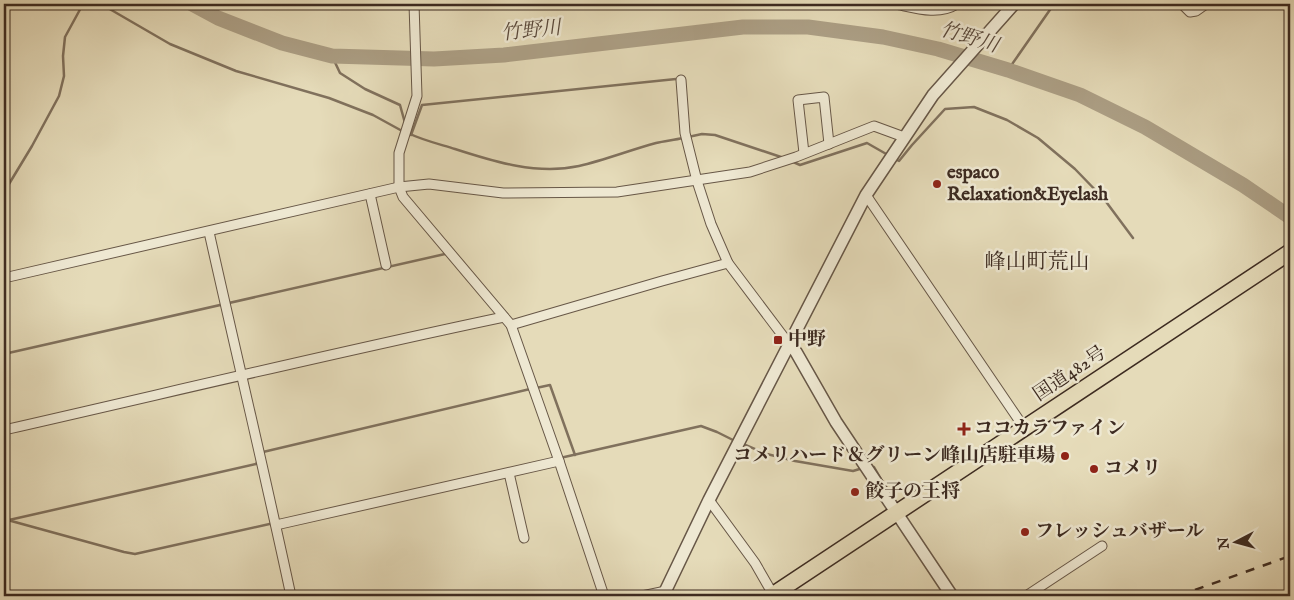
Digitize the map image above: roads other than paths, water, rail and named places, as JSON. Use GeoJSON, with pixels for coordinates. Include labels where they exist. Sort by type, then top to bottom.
{"type":"FeatureCollection","features":[{"type":"Feature","properties":{"kind":"highway","name":"国道482号"},"geometry":{"type":"LineString","coordinates":[[773,596],[1290,252]]}},
{"type":"Feature","properties":{"kind":"street"},"geometry":{"type":"LineString","coordinates":[[414,4],[417,96],[399,153],[399,187],[403,196],[511,325],[604,596]]}},
{"type":"Feature","properties":{"kind":"street"},"geometry":{"type":"LineString","coordinates":[[898,4],[926,10],[941,10],[957,4]]}},
{"type":"Feature","properties":{"kind":"street"},"geometry":{"type":"LineString","coordinates":[[642,596],[664,594],[866,195],[938,90],[1014,4]]}},
{"type":"Feature","properties":{"kind":"street"},"geometry":{"type":"LineString","coordinates":[[1182,4],[1190,12],[1206,4]]}},
{"type":"Feature","properties":{"kind":"street"},"geometry":{"type":"LineString","coordinates":[[680,80],[685,133],[697,180],[711,224],[728,263],[796,352],[836,422],[952,596]]}},
{"type":"Feature","properties":{"kind":"street"},"geometry":{"type":"LineString","coordinates":[[804,153],[798,100],[824,98],[829,144]]}},
{"type":"Feature","properties":{"kind":"street"},"geometry":{"type":"LineString","coordinates":[[4,278],[399,187],[429,184],[503,193],[617,192],[750,172],[874,126],[904,137]]}},
{"type":"Feature","properties":{"kind":"street"},"geometry":{"type":"LineString","coordinates":[[370,194],[386,265]]}},
{"type":"Feature","properties":{"kind":"street"},"geometry":{"type":"LineString","coordinates":[[866,195],[1025,429]]}},
{"type":"Feature","properties":{"kind":"street"},"geometry":{"type":"LineString","coordinates":[[209,232],[291,596]]}},
{"type":"Feature","properties":{"kind":"street"},"geometry":{"type":"LineString","coordinates":[[511,325],[728,263]]}},
{"type":"Feature","properties":{"kind":"street"},"geometry":{"type":"LineString","coordinates":[[4,430],[504,317]]}},
{"type":"Feature","properties":{"kind":"street"},"geometry":{"type":"LineString","coordinates":[[276,525],[559,461]]}},
{"type":"Feature","properties":{"kind":"street"},"geometry":{"type":"LineString","coordinates":[[509,472],[524,538]]}},
{"type":"Feature","properties":{"kind":"street"},"geometry":{"type":"LineString","coordinates":[[710,500],[755,563],[773,596]]}},
{"type":"Feature","properties":{"kind":"street"},"geometry":{"type":"LineString","coordinates":[[1026,596],[1102,546]]}},
{"type":"Feature","properties":{"kind":"waterway"},"geometry":{"type":"LineString","coordinates":[[4,188],[9,184],[32,146],[59,96],[64,76],[63,56],[65,37],[83,4]]}},
{"type":"Feature","properties":{"kind":"waterway"},"geometry":{"type":"LineString","coordinates":[[101,4],[170,44],[236,71],[329,98],[373,115],[404,132]]}},
{"type":"Feature","properties":{"kind":"waterway","name":"竹野川"},"geometry":{"type":"LineString","coordinates":[[192,4],[218,18],[282,43],[332,56],[434,59],[504,55],[743,27],[808,27],[883,37],[938,49],[1008,70],[1080,95],[1145,127],[1243,185],[1290,217]]}},
{"type":"Feature","properties":{"kind":"waterway"},"geometry":{"type":"LineString","coordinates":[[1008,70],[1054,4]]}},
{"type":"Feature","properties":{"kind":"waterway"},"geometry":{"type":"LineString","coordinates":[[332,56],[340,73],[365,89],[400,105],[405,123]]}},
{"type":"Feature","properties":{"kind":"waterway"},"geometry":{"type":"LineString","coordinates":[[411,135],[422,105],[676,79]]}},
{"type":"Feature","properties":{"kind":"waterway"},"geometry":{"type":"LineString","coordinates":[[895,159],[899,161],[945,109],[974,107],[1007,120],[1038,138],[1075,169],[1104,199],[1133,238]]}},
{"type":"Feature","properties":{"kind":"waterway"},"geometry":{"type":"LineString","coordinates":[[408,133],[431,142],[516,166],[548,169],[579,166],[656,143],[683,138]]}},
{"type":"Feature","properties":{"kind":"waterway"},"geometry":{"type":"LineString","coordinates":[[688,137],[702,134],[715,135],[784,158]]}},
{"type":"Feature","properties":{"kind":"waterway"},"geometry":{"type":"LineString","coordinates":[[791,161],[800,165],[867,143],[888,155]]}},
{"type":"Feature","properties":{"kind":"waterway"},"geometry":{"type":"LineString","coordinates":[[4,354],[445,254]]}},
{"type":"Feature","properties":{"kind":"waterway"},"geometry":{"type":"LineString","coordinates":[[536,388],[550,385],[575,455]]}},
{"type":"Feature","properties":{"kind":"waterway"},"geometry":{"type":"LineString","coordinates":[[262,454],[263,452],[530,389]]}},
{"type":"Feature","properties":{"kind":"waterway"},"geometry":{"type":"LineString","coordinates":[[560,458],[701,426],[735,441]]}},
{"type":"Feature","properties":{"kind":"waterway"},"geometry":{"type":"LineString","coordinates":[[743,444],[767,454],[795,461],[853,471],[863,468]]}},
{"type":"Feature","properties":{"kind":"waterway"},"geometry":{"type":"LineString","coordinates":[[9,520],[256,464],[258,461]]}},
{"type":"Feature","properties":{"kind":"waterway"},"geometry":{"type":"LineString","coordinates":[[871,467],[874,467],[886,488]]}},
{"type":"Feature","properties":{"kind":"waterway"},"geometry":{"type":"LineString","coordinates":[[4,519],[135,554],[274,523]]}},
{"type":"Feature","properties":{"kind":"railway"},"geometry":{"type":"LineString","coordinates":[[1178,596],[1290,556]]}},
{"type":"Feature","properties":{"kind":"place","name":"espaco Relaxation&Eyelash"},"geometry":{"type":"Point","coordinates":[937,184]}},
{"type":"Feature","properties":{"kind":"place","name":"中野"},"geometry":{"type":"Point","coordinates":[778,340]}},
{"type":"Feature","properties":{"kind":"place","name":"ココカラファイン"},"geometry":{"type":"Point","coordinates":[964,429]}},
{"type":"Feature","properties":{"kind":"place","name":"コメリハード＆グリーン峰山店駐車場"},"geometry":{"type":"Point","coordinates":[1065,456]}},
{"type":"Feature","properties":{"kind":"place","name":"コメリ"},"geometry":{"type":"Point","coordinates":[1094,469]}},
{"type":"Feature","properties":{"kind":"place","name":"餃子の王将"},"geometry":{"type":"Point","coordinates":[855,492]}},
{"type":"Feature","properties":{"kind":"place","name":"フレッシュバザール"},"geometry":{"type":"Point","coordinates":[1025,532]}},
{"type":"Feature","properties":{"kind":"district","name":"峰山町荒山"},"geometry":{"type":"Point","coordinates":[1037,262]}}]}
